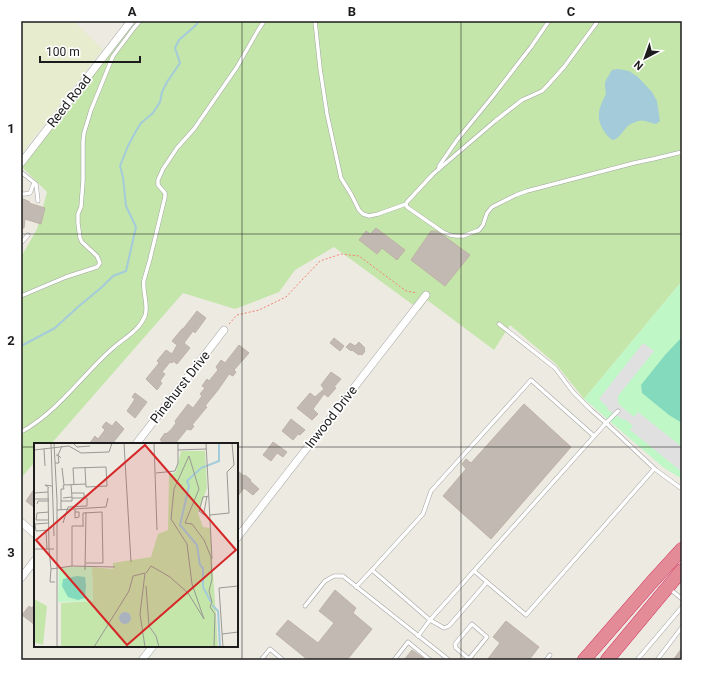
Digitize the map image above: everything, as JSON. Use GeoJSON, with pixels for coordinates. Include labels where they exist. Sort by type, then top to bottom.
{"type":"FeatureCollection","features":[{"type":"Feature","properties":{"kind":"highway"},"geometry":{"type":"LineString","coordinates":[[584,660],[682,549]]}},
{"type":"Feature","properties":{"kind":"highway"},"geometry":{"type":"LineString","coordinates":[[607,660],[682,570]]}},
{"type":"Feature","properties":{"kind":"street","name":"Reed Road"},"geometry":{"type":"LineString","coordinates":[[21,163],[131,21]]}},
{"type":"Feature","properties":{"kind":"street","name":"Inwood Drive"},"geometry":{"type":"LineString","coordinates":[[238,537],[426,295]]}},
{"type":"Feature","properties":{"kind":"street","name":"Pinehurst Drive"},"geometry":{"type":"LineString","coordinates":[[137,443],[224,330]]}},
{"type":"Feature","properties":{"kind":"street"},"geometry":{"type":"LineString","coordinates":[[21,522],[34,533]]}},
{"type":"Feature","properties":{"kind":"street"},"geometry":{"type":"LineString","coordinates":[[21,578],[34,561]]}},
{"type":"Feature","properties":{"kind":"street"},"geometry":{"type":"LineString","coordinates":[[142,660],[152,647]]}},
{"type":"Feature","properties":{"kind":"lane"},"geometry":{"type":"LineString","coordinates":[[21,296],[66,277],[97,267],[100,263],[97,256],[82,242],[78,223],[83,182],[84,133],[113,56],[140,21]]}},
{"type":"Feature","properties":{"kind":"lane"},"geometry":{"type":"LineString","coordinates":[[21,432],[49,412],[112,348],[134,332],[139,326],[145,315],[146,309],[144,282],[165,197],[165,193],[158,185],[158,180],[163,168],[194,128],[237,67],[264,21]]}},
{"type":"Feature","properties":{"kind":"lane"},"geometry":{"type":"LineString","coordinates":[[315,21],[327,114],[340,178],[363,214],[369,216],[406,204],[415,192],[480,134],[522,100],[542,91],[564,67],[598,21]]}},
{"type":"Feature","properties":{"kind":"lane"},"geometry":{"type":"LineString","coordinates":[[439,170],[439,166],[457,140],[498,90],[549,21]]}},
{"type":"Feature","properties":{"kind":"lane"},"geometry":{"type":"LineString","coordinates":[[406,204],[407,207],[443,232],[450,235],[463,236],[479,230],[483,225],[487,212],[497,204],[521,193],[682,152]]}},
{"type":"Feature","properties":{"kind":"lane"},"geometry":{"type":"LineString","coordinates":[[21,172],[36,184],[38,201]]}},
{"type":"Feature","properties":{"kind":"lane"},"geometry":{"type":"LineString","coordinates":[[21,194],[30,193],[34,182]]}},
{"type":"Feature","properties":{"kind":"lane"},"geometry":{"type":"LineString","coordinates":[[21,243],[28,235]]}},
{"type":"Feature","properties":{"kind":"lane"},"geometry":{"type":"LineString","coordinates":[[499,324],[555,368],[581,400],[654,469],[682,489]]}},
{"type":"Feature","properties":{"kind":"lane"},"geometry":{"type":"LineString","coordinates":[[356,587],[423,514],[432,491],[531,380],[594,436]]}},
{"type":"Feature","properties":{"kind":"lane"},"geometry":{"type":"LineString","coordinates":[[418,636],[430,620],[618,411]]}},
{"type":"Feature","properties":{"kind":"lane"},"geometry":{"type":"LineString","coordinates":[[474,571],[526,615],[654,469]]}},
{"type":"Feature","properties":{"kind":"lane"},"geometry":{"type":"LineString","coordinates":[[372,570],[430,620],[444,628],[449,626],[487,582]]}},
{"type":"Feature","properties":{"kind":"lane"},"geometry":{"type":"LineString","coordinates":[[305,606],[325,581],[334,576],[343,576],[449,660]]}},
{"type":"Feature","properties":{"kind":"lane"},"geometry":{"type":"LineString","coordinates":[[668,587],[682,599]]}},
{"type":"Feature","properties":{"kind":"lane"},"geometry":{"type":"LineString","coordinates":[[637,660],[682,607]]}},
{"type":"Feature","properties":{"kind":"lane"},"geometry":{"type":"LineString","coordinates":[[472,624],[487,637],[469,660],[456,648],[455,644],[472,624]]}},
{"type":"Feature","properties":{"kind":"lane"},"geometry":{"type":"LineString","coordinates":[[657,660],[682,627]]}},
{"type":"Feature","properties":{"kind":"lane"},"geometry":{"type":"LineString","coordinates":[[394,660],[408,642],[430,660]]}},
{"type":"Feature","properties":{"kind":"lane"},"geometry":{"type":"LineString","coordinates":[[261,660],[270,649],[283,660]]}},
{"type":"Feature","properties":{"kind":"lane"},"geometry":{"type":"LineString","coordinates":[[546,660],[550,655]]}},
{"type":"Feature","properties":{"kind":"path"},"geometry":{"type":"LineString","coordinates":[[224,330],[237,315],[259,310],[286,297],[320,261],[342,254],[359,256],[406,291],[426,295]]}},
{"type":"Feature","properties":{"kind":"green space"},"geometry":{"type":"Polygon","coordinates":[[[21,21],[74,21],[103,49],[23,152],[21,151],[21,21]]]}},
{"type":"Feature","properties":{"kind":"green space"},"geometry":{"type":"Polygon","coordinates":[[[133,21],[682,21],[682,281],[584,399],[556,364],[510,325],[494,350],[427,300],[420,310],[334,247],[295,270],[279,292],[235,309],[183,293],[52,443],[34,443],[34,463],[21,478],[21,257],[37,229],[47,192],[22,167],[133,21]]]}},
{"type":"Feature","properties":{"kind":"green space"},"geometry":{"type":"Polygon","coordinates":[[[682,281],[682,479],[664,468],[584,399],[682,281]]]}},
{"type":"Feature","properties":{"kind":"green space"},"geometry":{"type":"Polygon","coordinates":[[[682,337],[682,423],[669,415],[642,393],[641,385],[665,355],[682,337]]]}},
{"type":"Feature","properties":{"kind":"shaded area"},"geometry":{"type":"Polygon","coordinates":[[[643,343],[654,351],[618,396],[618,403],[634,417],[638,412],[682,447],[682,472],[630,430],[633,426],[632,425],[608,410],[599,399],[643,343]]]}},
{"type":"Feature","properties":{"kind":"water"},"geometry":{"type":"Polygon","coordinates":[[[618,69],[629,71],[638,77],[652,92],[657,101],[660,121],[656,124],[642,120],[636,122],[629,125],[617,138],[613,140],[608,137],[600,124],[599,114],[601,104],[606,94],[606,79],[612,70],[618,69]]]}},
{"type":"Feature","properties":{"kind":"building"},"geometry":{"type":"Polygon","coordinates":[[[21,198],[30,202],[29,203],[45,208],[41,224],[25,219],[24,228],[21,228],[21,198]]]}},
{"type":"Feature","properties":{"kind":"building"},"geometry":{"type":"Polygon","coordinates":[[[376,228],[405,250],[397,260],[382,248],[377,254],[359,240],[366,231],[370,234],[376,228]]]}},
{"type":"Feature","properties":{"kind":"building"},"geometry":{"type":"Polygon","coordinates":[[[431,231],[436,231],[470,255],[445,286],[411,260],[431,231]]]}},
{"type":"Feature","properties":{"kind":"building"},"geometry":{"type":"Polygon","coordinates":[[[197,311],[206,318],[195,333],[193,331],[184,343],[190,348],[177,364],[173,361],[172,363],[170,362],[162,372],[165,374],[160,381],[162,383],[157,390],[146,379],[159,363],[157,361],[166,350],[172,354],[177,345],[172,341],[197,311]]]}},
{"type":"Feature","properties":{"kind":"building"},"geometry":{"type":"Polygon","coordinates":[[[334,338],[344,346],[340,351],[330,343],[334,338]]]}},
{"type":"Feature","properties":{"kind":"building"},"geometry":{"type":"Polygon","coordinates":[[[359,342],[365,348],[362,355],[359,355],[352,350],[351,351],[346,347],[350,343],[355,346],[359,342]]]}},
{"type":"Feature","properties":{"kind":"building"},"geometry":{"type":"Polygon","coordinates":[[[239,345],[249,353],[234,370],[236,372],[233,376],[229,374],[205,406],[207,407],[192,425],[194,426],[191,430],[187,429],[176,443],[161,443],[162,441],[160,440],[165,433],[166,434],[171,430],[176,423],[175,421],[188,404],[193,408],[202,396],[200,394],[205,388],[202,386],[207,379],[209,381],[218,370],[216,367],[221,360],[225,363],[239,345]]]}},
{"type":"Feature","properties":{"kind":"building"},"geometry":{"type":"Polygon","coordinates":[[[331,372],[341,379],[334,387],[336,388],[328,397],[324,394],[313,409],[318,414],[312,420],[297,408],[310,393],[315,397],[324,389],[321,385],[331,372]]]}},
{"type":"Feature","properties":{"kind":"building"},"geometry":{"type":"Polygon","coordinates":[[[135,393],[147,402],[135,418],[127,411],[135,399],[132,397],[135,393]]]}},
{"type":"Feature","properties":{"kind":"building"},"geometry":{"type":"Polygon","coordinates":[[[524,404],[571,447],[491,539],[443,496],[466,469],[462,464],[466,459],[471,463],[524,404]]]}},
{"type":"Feature","properties":{"kind":"building"},"geometry":{"type":"Polygon","coordinates":[[[291,419],[305,430],[300,435],[298,434],[293,440],[282,431],[291,419]]]}},
{"type":"Feature","properties":{"kind":"building"},"geometry":{"type":"Polygon","coordinates":[[[116,421],[124,429],[113,443],[90,443],[95,436],[98,439],[105,430],[102,427],[106,422],[112,426],[116,421]]]}},
{"type":"Feature","properties":{"kind":"building"},"geometry":{"type":"Polygon","coordinates":[[[273,442],[287,452],[283,457],[277,453],[271,461],[263,455],[273,442]]]}},
{"type":"Feature","properties":{"kind":"building"},"geometry":{"type":"Polygon","coordinates":[[[239,472],[244,476],[245,475],[259,489],[253,495],[244,488],[238,496],[239,472]]]}},
{"type":"Feature","properties":{"kind":"building"},"geometry":{"type":"Polygon","coordinates":[[[34,489],[34,507],[26,501],[34,489]]]}},
{"type":"Feature","properties":{"kind":"building"},"geometry":{"type":"Polygon","coordinates":[[[335,590],[356,608],[353,613],[372,629],[347,660],[308,660],[276,634],[288,620],[318,643],[334,623],[319,611],[335,590]]]}},
{"type":"Feature","properties":{"kind":"building"},"geometry":{"type":"Polygon","coordinates":[[[34,605],[34,624],[22,615],[29,606],[32,608],[34,605]]]}},
{"type":"Feature","properties":{"kind":"building"},"geometry":{"type":"Polygon","coordinates":[[[506,621],[539,647],[529,660],[487,660],[500,643],[493,637],[506,621]]]}},
{"type":"Feature","properties":{"kind":"building"},"geometry":{"type":"Polygon","coordinates":[[[682,648],[682,660],[673,660],[682,648]]]}},
{"type":"Feature","properties":{"kind":"building"},"geometry":{"type":"Polygon","coordinates":[[[412,650],[423,658],[425,660],[404,660],[412,650]]]}},
{"type":"Feature","properties":{"kind":"waterway"},"geometry":{"type":"LineString","coordinates":[[21,346],[55,328],[113,276],[126,271],[136,227],[126,206],[123,177],[120,166],[136,131],[141,123],[153,113],[160,102],[162,92],[167,82],[180,63],[175,48],[179,40],[199,21]]}}]}
